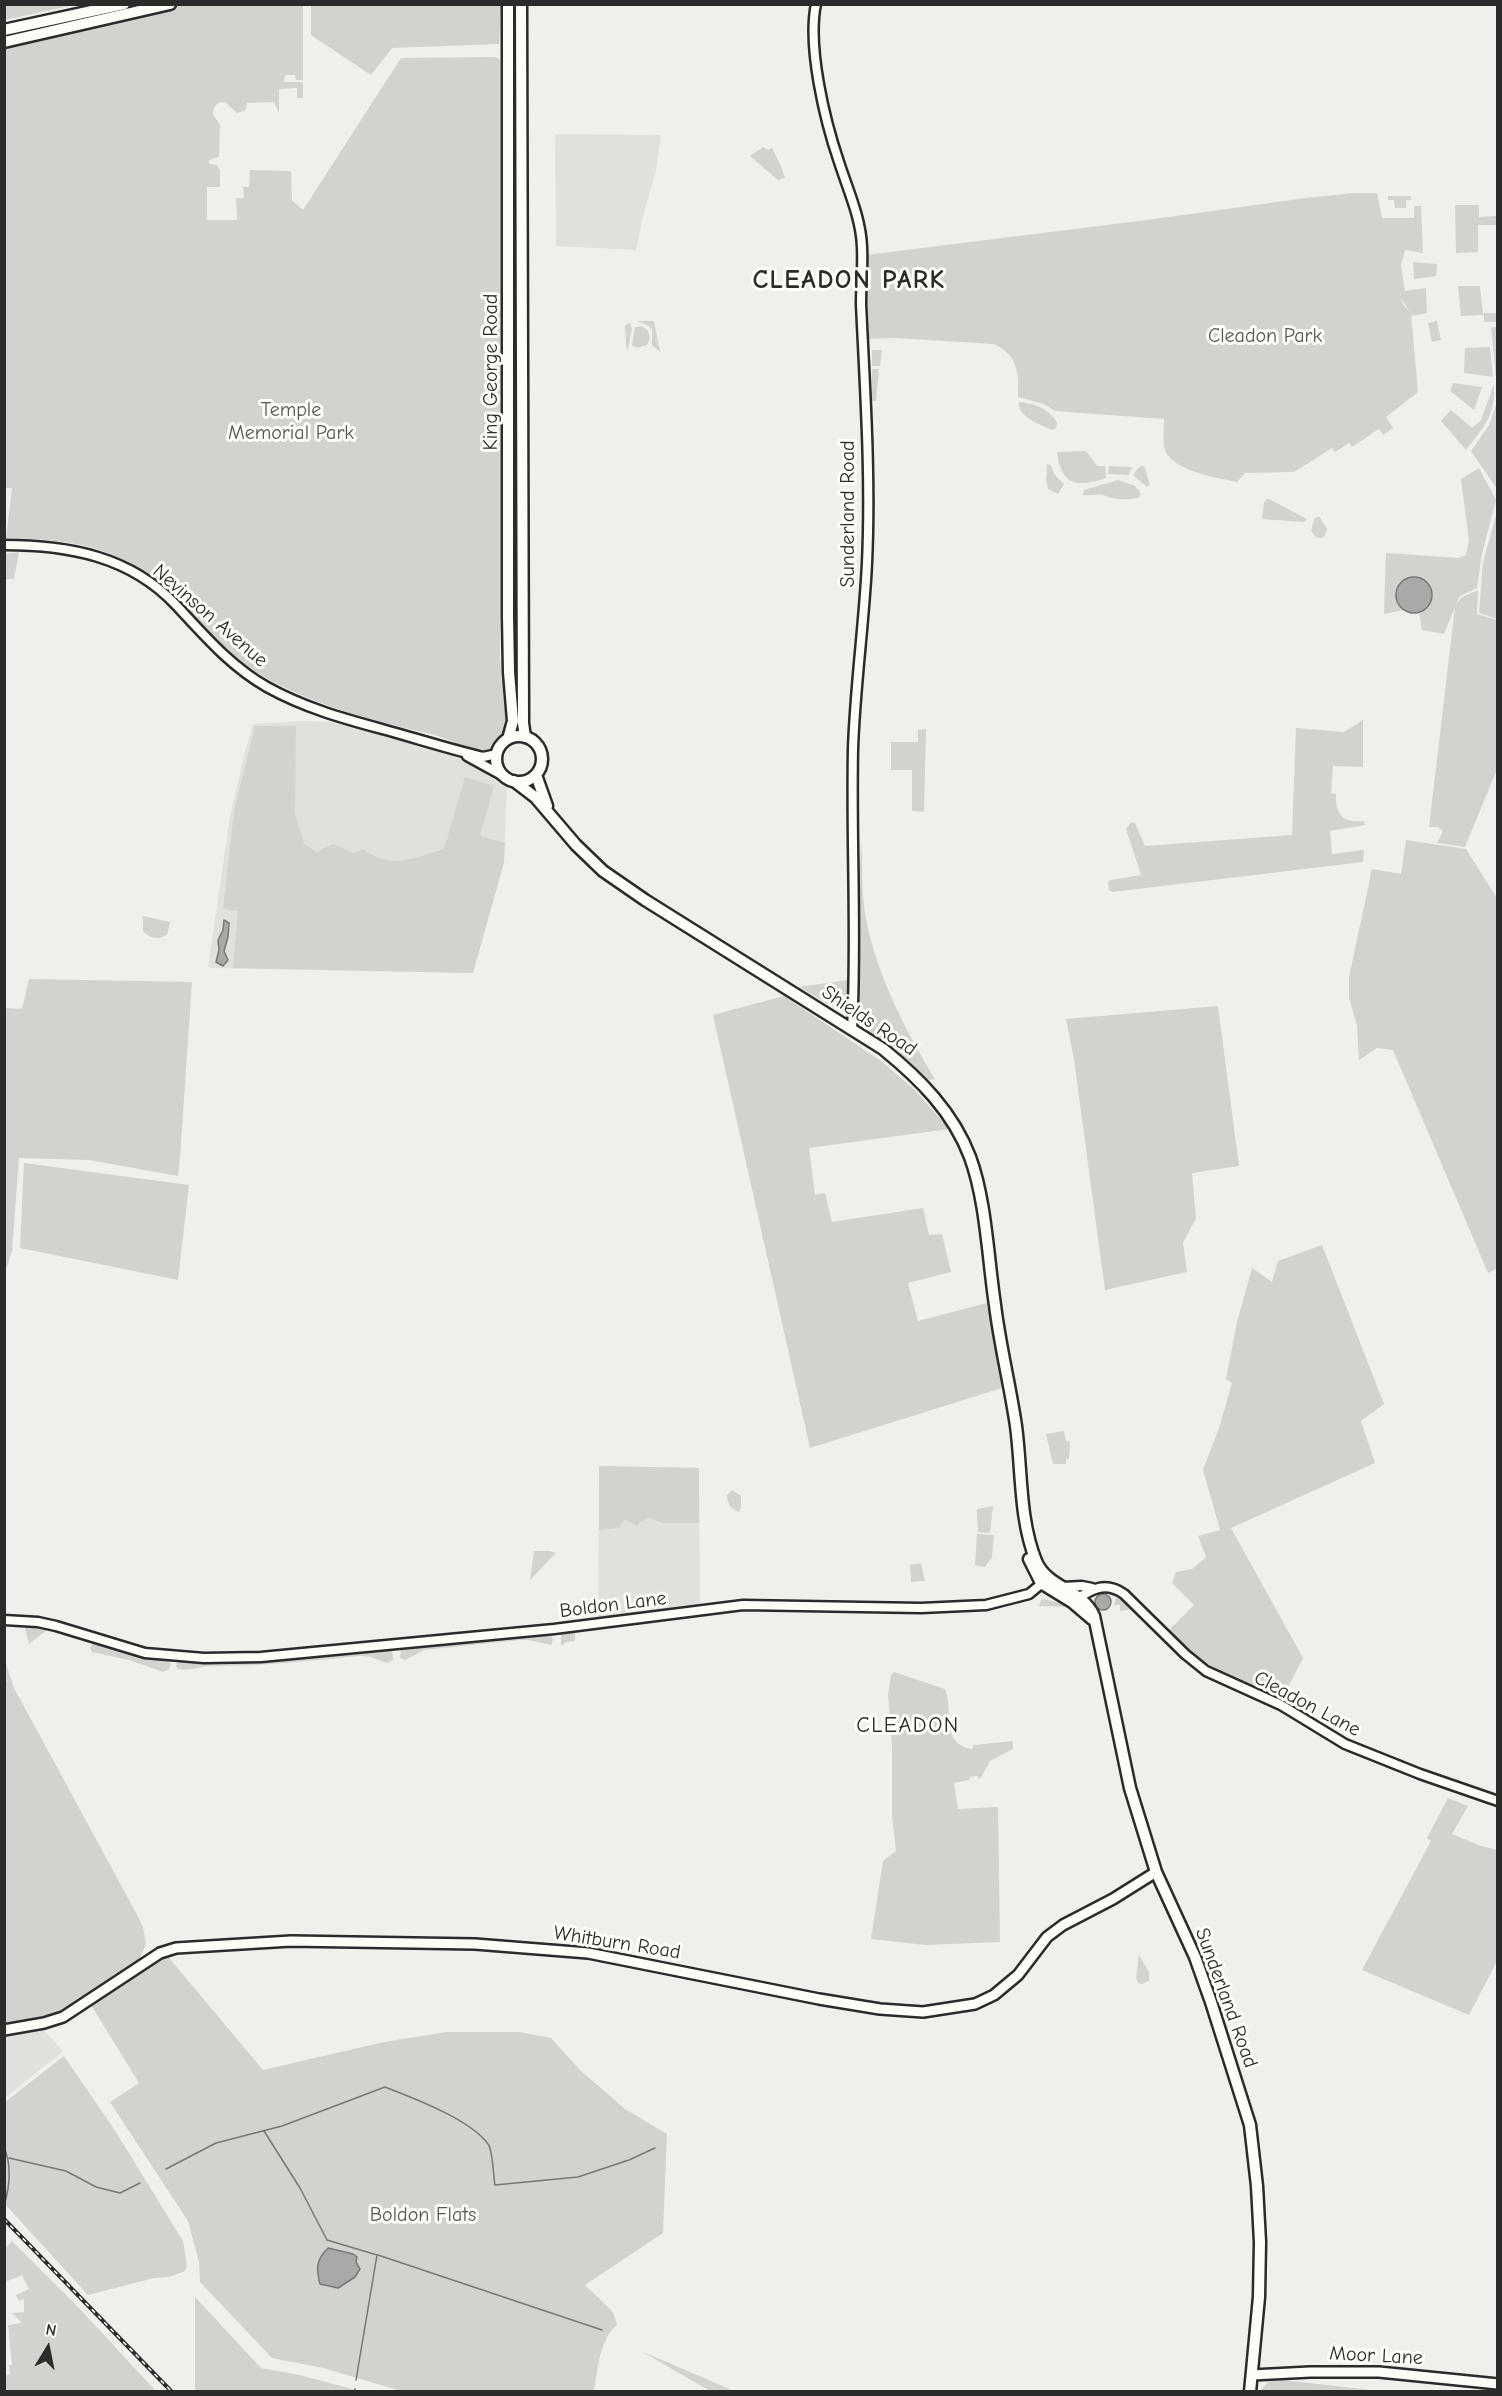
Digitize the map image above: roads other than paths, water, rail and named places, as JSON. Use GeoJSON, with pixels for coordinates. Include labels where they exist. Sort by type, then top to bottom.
{"type":"FeatureCollection","features":[{"type":"Feature","properties":{"kind":"highway"},"geometry":{"type":"LineString","coordinates":[[4,30],[124,4]]}},
{"type":"Feature","properties":{"kind":"highway"},"geometry":{"type":"LineString","coordinates":[[4,42],[170,4]]}},
{"type":"Feature","properties":{"kind":"highway","name":"King George Road"},"geometry":{"type":"LineString","coordinates":[[508,4],[508,617],[513,721],[508,739]]}},
{"type":"Feature","properties":{"kind":"highway","name":"King George Road"},"geometry":{"type":"LineString","coordinates":[[521,4],[523,723],[525,737]]}},
{"type":"Feature","properties":{"kind":"highway"},"geometry":{"type":"LineString","coordinates":[[508,95],[520,95]]}},
{"type":"Feature","properties":{"kind":"highway"},"geometry":{"type":"LineString","coordinates":[[509,256],[522,257]]}},
{"type":"Feature","properties":{"kind":"highway"},"geometry":{"type":"LineString","coordinates":[[509,295],[522,294]]}},
{"type":"Feature","properties":{"kind":"highway"},"geometry":{"type":"LineString","coordinates":[[509,453],[522,454]]}},
{"type":"Feature","properties":{"kind":"highway"},"geometry":{"type":"LineString","coordinates":[[525,737],[532,740],[541,753],[542,760],[536,775],[526,781],[510,780],[498,767],[497,754],[508,739],[525,737]]}},
{"type":"Feature","properties":{"kind":"highway","name":"Shields Road"},"geometry":{"type":"LineString","coordinates":[[536,775],[549,812]]}},
{"type":"Feature","properties":{"kind":"highway","name":"Shields Road"},"geometry":{"type":"LineString","coordinates":[[510,780],[535,797],[576,845],[603,871],[645,900],[883,1049],[926,1087],[958,1132],[970,1157],[979,1193],[1000,1343],[1016,1426],[1024,1513],[1044,1581],[1062,1587],[1076,1600]]}},
{"type":"Feature","properties":{"kind":"highway"},"geometry":{"type":"LineString","coordinates":[[1044,1581],[1076,1600]]}},
{"type":"Feature","properties":{"kind":"highway","name":"Sunderland Road"},"geometry":{"type":"LineString","coordinates":[[1076,1600],[1091,1609],[1096,1624],[1130,1788],[1156,1872],[1200,1970],[1250,2125],[1260,2242],[1259,2297],[1250,2391]]}},
{"type":"Feature","properties":{"kind":"main road","name":"Whitburn Road"},"geometry":{"type":"LineString","coordinates":[[4,2030],[63,2017],[160,1953],[176,1948],[291,1941],[464,1943],[588,1953],[819,1999],[880,2009],[923,2012],[975,2004],[994,1995],[1018,1975],[1047,1937],[1063,1925],[1113,1899],[1156,1872]]}},
{"type":"Feature","properties":{"kind":"main road","name":"Moor Lane"},"geometry":{"type":"LineString","coordinates":[[1252,2375],[1379,2372],[1497,2384]]}},
{"type":"Feature","properties":{"kind":"street","name":"Sunderland Road"},"geometry":{"type":"LineString","coordinates":[[816,4],[813,15],[815,46],[826,117],[855,209],[862,249],[861,301],[868,505],[865,601],[853,745],[852,1029]]}},
{"type":"Feature","properties":{"kind":"street","name":"Nevinson Avenue"},"geometry":{"type":"LineString","coordinates":[[4,545],[57,547],[113,561],[151,583],[174,603],[226,658],[264,685],[313,710],[483,757],[497,754]]}},
{"type":"Feature","properties":{"kind":"street","name":"Nevinson Avenue"},"geometry":{"type":"LineString","coordinates":[[459,751],[510,780]]}},
{"type":"Feature","properties":{"kind":"street","name":"Boldon Lane"},"geometry":{"type":"LineString","coordinates":[[4,1620],[38,1622],[56,1626],[145,1653],[204,1658],[261,1657],[596,1624],[743,1605],[921,1608],[986,1605],[1029,1594],[1044,1581]]}},
{"type":"Feature","properties":{"kind":"street","name":"Cleadon Lane"},"geometry":{"type":"LineString","coordinates":[[1062,1587],[1117,1589],[1206,1671],[1281,1705],[1345,1744],[1497,1801]]}},
{"type":"Feature","properties":{"kind":"street"},"geometry":{"type":"LineString","coordinates":[[1076,1600],[1092,1588]]}},
{"type":"Feature","properties":{"kind":"waterway"},"geometry":{"type":"LineString","coordinates":[[166,2169],[216,2143],[282,2126],[385,2087],[440,2110],[480,2135],[490,2147],[495,2185],[578,2177],[629,2160],[655,2148]]}},
{"type":"Feature","properties":{"kind":"waterway"},"geometry":{"type":"LineString","coordinates":[[264,2131],[300,2188],[327,2240],[377,2255],[356,2380]]}},
{"type":"Feature","properties":{"kind":"waterway"},"geometry":{"type":"LineString","coordinates":[[4,2147],[9,2176],[4,2206]]}},
{"type":"Feature","properties":{"kind":"waterway"},"geometry":{"type":"LineString","coordinates":[[9,2158],[66,2171],[96,2187],[120,2193],[140,2183]]}},
{"type":"Feature","properties":{"kind":"waterway"},"geometry":{"type":"LineString","coordinates":[[378,2255],[602,2330]]}},
{"type":"Feature","properties":{"kind":"railway"},"geometry":{"type":"LineString","coordinates":[[4,2219],[172,2392]]}},
{"type":"Feature","properties":{"kind":"district","name":"CLEADON PARK"},"geometry":{"type":"Point","coordinates":[849,281]}},
{"type":"Feature","properties":{"kind":"district","name":"CLEADON"},"geometry":{"type":"Point","coordinates":[908,1726]}},
{"type":"Feature","properties":{"kind":"park label","name":"Cleadon Park"},"geometry":{"type":"Point","coordinates":[1265,336]}},
{"type":"Feature","properties":{"kind":"park label","name":"Temple Memorial Park"},"geometry":{"type":"Point","coordinates":[291,422]}},
{"type":"Feature","properties":{"kind":"park label","name":"Boldon Flats"},"geometry":{"type":"Point","coordinates":[423,2215]}}]}
